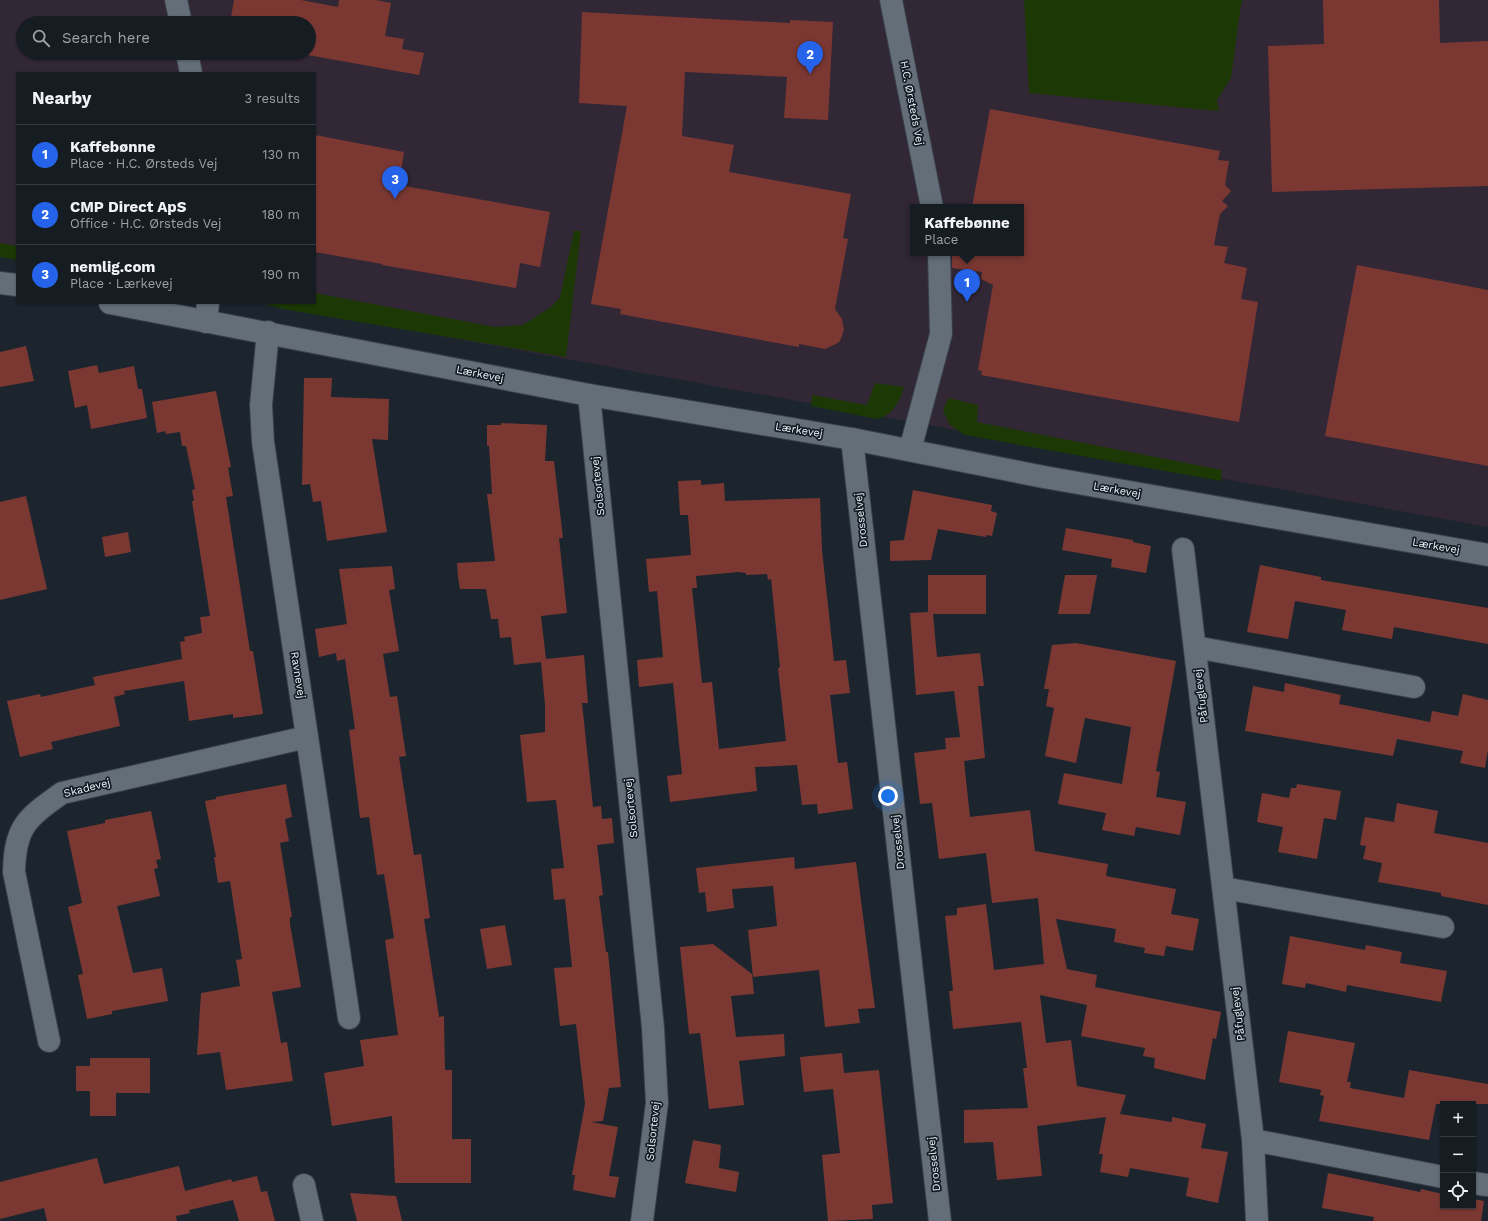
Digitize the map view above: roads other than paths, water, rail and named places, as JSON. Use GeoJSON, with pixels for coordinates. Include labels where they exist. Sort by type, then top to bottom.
{"type":"FeatureCollection","features":[{"type":"Feature","properties":{"kind":"street"},"geometry":{"type":"LineString","coordinates":[[176,0],[179,16]]}},
{"type":"Feature","properties":{"kind":"street","name":"H.C. Ørsteds Vej"},"geometry":{"type":"LineString","coordinates":[[891,0],[931,204]]}},
{"type":"Feature","properties":{"kind":"street"},"geometry":{"type":"LineString","coordinates":[[188,60],[191,72]]}},
{"type":"Feature","properties":{"kind":"street"},"geometry":{"type":"LineString","coordinates":[[910,450],[941,334],[939,256]]}},
{"type":"Feature","properties":{"kind":"street"},"geometry":{"type":"LineString","coordinates":[[0,282],[16,285]]}},
{"type":"Feature","properties":{"kind":"street","name":"Lærkevej"},"geometry":{"type":"LineString","coordinates":[[121,304],[207,312],[268,332],[589,395],[852,439],[1044,477],[1488,555]]}},
{"type":"Feature","properties":{"kind":"street","name":"Ravnevej"},"geometry":{"type":"LineString","coordinates":[[268,332],[261,405],[263,442],[349,1018]]}},
{"type":"Feature","properties":{"kind":"street","name":"Solsortevej"},"geometry":{"type":"LineString","coordinates":[[589,395],[653,1028],[657,1103],[642,1221]]}},
{"type":"Feature","properties":{"kind":"street","name":"Drosselvej"},"geometry":{"type":"LineString","coordinates":[[852,439],[940,1221]]}},
{"type":"Feature","properties":{"kind":"street","name":"Påfuglevej"},"geometry":{"type":"LineString","coordinates":[[1183,549],[1253,1140],[1257,1221]]}},
{"type":"Feature","properties":{"kind":"street"},"geometry":{"type":"LineString","coordinates":[[1195,647],[1414,687]]}},
{"type":"Feature","properties":{"kind":"street","name":"Skadevej"},"geometry":{"type":"LineString","coordinates":[[49,1041],[14,872],[15,850],[22,829],[32,814],[62,793],[307,737]]}},
{"type":"Feature","properties":{"kind":"street"},"geometry":{"type":"LineString","coordinates":[[1223,888],[1443,927]]}},
{"type":"Feature","properties":{"kind":"street"},"geometry":{"type":"LineString","coordinates":[[1253,1140],[1440,1176]]}},
{"type":"Feature","properties":{"kind":"street"},"geometry":{"type":"LineString","coordinates":[[304,1185],[312,1221]]}},
{"type":"Feature","properties":{"kind":"place","name":"CMP Direct ApS"},"geometry":{"type":"Point","coordinates":[810,74]}},
{"type":"Feature","properties":{"kind":"place","name":"nemlig.com"},"geometry":{"type":"Point","coordinates":[395,199]}},
{"type":"Feature","properties":{"kind":"place","name":"Kaffebønne"},"geometry":{"type":"Point","coordinates":[967,302]}}]}
